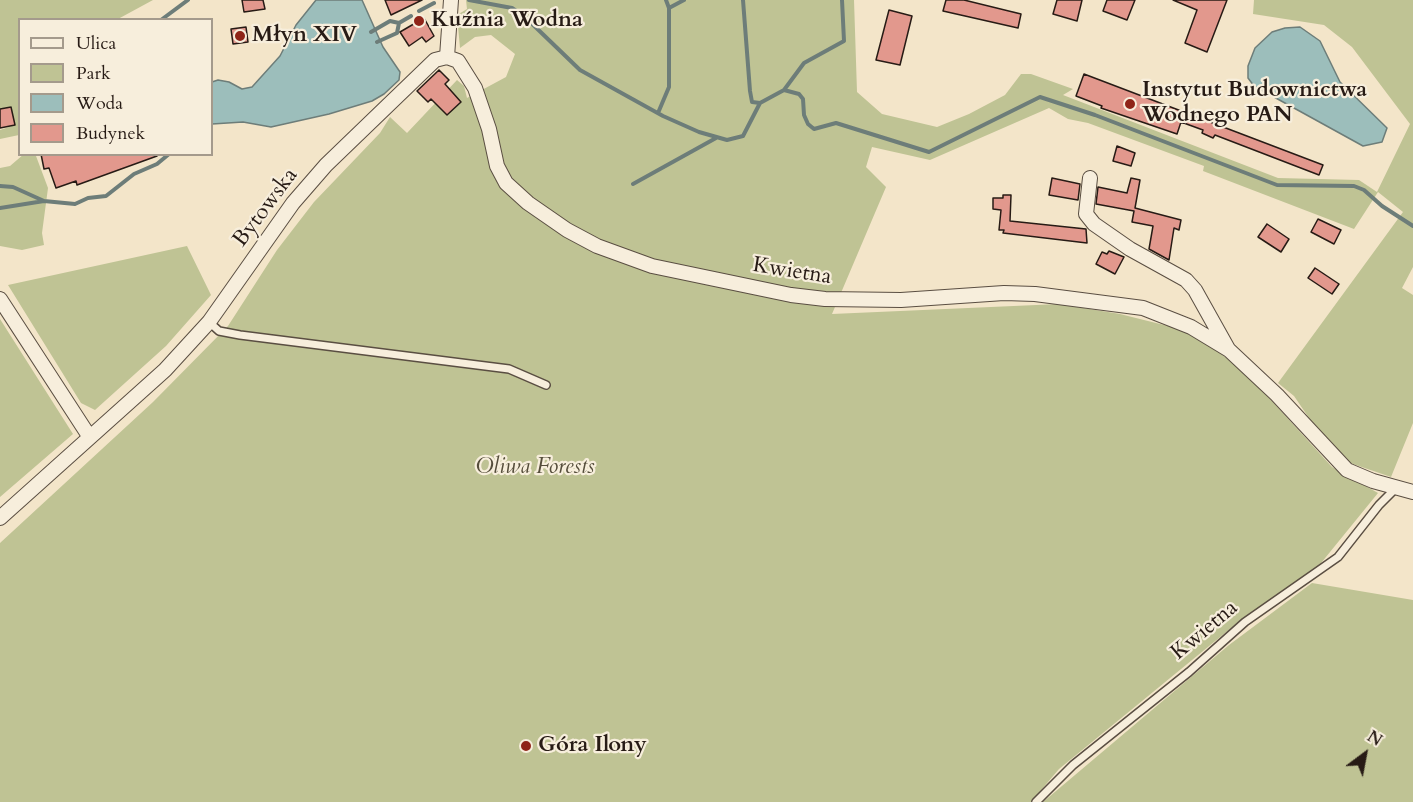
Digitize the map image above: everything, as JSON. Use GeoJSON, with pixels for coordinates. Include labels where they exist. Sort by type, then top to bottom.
{"type":"FeatureCollection","features":[{"type":"Feature","properties":{"kind":"street"},"geometry":{"type":"LineString","coordinates":[[447,57],[451,6]]}},
{"type":"Feature","properties":{"kind":"street","name":"Bytowska"},"geometry":{"type":"LineString","coordinates":[[0,518],[165,370],[209,322],[292,203],[326,165],[435,60],[447,57]]}},
{"type":"Feature","properties":{"kind":"street","name":"Kwietna"},"geometry":{"type":"LineString","coordinates":[[447,57],[458,61],[475,88],[489,129],[496,166],[506,183],[528,203],[567,230],[625,257],[652,266],[732,284],[825,299],[901,300],[1004,293],[1101,301],[1165,315],[1191,327],[1229,350],[1277,394],[1347,470],[1413,492]]}},
{"type":"Feature","properties":{"kind":"street","name":"Kwietna"},"geometry":{"type":"LineString","coordinates":[[1090,178],[1086,214],[1095,224],[1130,249],[1186,280],[1199,297],[1229,350]]}},
{"type":"Feature","properties":{"kind":"street"},"geometry":{"type":"LineString","coordinates":[[0,299],[89,436]]}},
{"type":"Feature","properties":{"kind":"lane"},"geometry":{"type":"LineString","coordinates":[[209,322],[219,331],[240,335],[509,369],[546,385]]}},
{"type":"Feature","properties":{"kind":"lane","name":"Kwietna"},"geometry":{"type":"LineString","coordinates":[[1036,802],[1073,765],[1189,672],[1245,622],[1338,557],[1378,505],[1396,488]]}},
{"type":"Feature","properties":{"kind":"green space"},"geometry":{"type":"Polygon","coordinates":[[[0,0],[153,0],[120,18],[18,18],[18,135],[0,139],[0,130],[15,125],[11,107],[0,109],[0,0]]]}},
{"type":"Feature","properties":{"kind":"green space","name":"Oliwa Forests"},"geometry":{"type":"Polygon","coordinates":[[[466,0],[854,0],[857,92],[882,114],[937,127],[969,114],[1005,95],[1021,74],[1031,74],[1073,89],[1063,95],[1278,178],[1359,180],[1377,192],[1410,124],[1352,47],[1324,25],[1253,14],[1254,0],[1413,0],[1413,267],[1402,288],[1413,295],[1413,423],[1391,477],[1350,463],[1324,440],[1294,396],[1278,383],[1403,212],[1378,192],[1354,229],[1203,171],[1204,166],[1088,123],[1068,119],[1049,108],[930,160],[872,147],[866,167],[886,187],[832,314],[1059,304],[1120,314],[1176,328],[1205,341],[1250,377],[1332,467],[1378,493],[1317,568],[1236,624],[1059,769],[1031,802],[0,802],[0,543],[153,402],[228,326],[277,250],[314,202],[380,133],[390,117],[407,133],[457,80],[464,86],[467,98],[506,77],[515,54],[491,35],[475,37],[460,48],[457,15],[467,9],[466,0]]]}},
{"type":"Feature","properties":{"kind":"green space"},"geometry":{"type":"Polygon","coordinates":[[[22,156],[36,156],[48,188],[42,233],[44,245],[22,250],[0,246],[0,168],[10,166],[22,156]]]}},
{"type":"Feature","properties":{"kind":"green space"},"geometry":{"type":"Polygon","coordinates":[[[187,246],[211,295],[166,346],[95,410],[81,403],[8,285],[187,246]]]}},
{"type":"Feature","properties":{"kind":"green space"},"geometry":{"type":"Polygon","coordinates":[[[0,319],[73,434],[0,497],[0,319]]]}},
{"type":"Feature","properties":{"kind":"green space"},"geometry":{"type":"Polygon","coordinates":[[[1312,583],[1413,600],[1413,802],[1043,802],[1229,645],[1312,583]]]}},
{"type":"Feature","properties":{"kind":"water"},"geometry":{"type":"Polygon","coordinates":[[[316,0],[362,0],[383,47],[400,72],[399,80],[384,94],[372,101],[329,114],[271,127],[243,122],[213,124],[213,82],[229,82],[242,89],[252,87],[280,56],[296,25],[316,0]]]}},
{"type":"Feature","properties":{"kind":"water"},"geometry":{"type":"Polygon","coordinates":[[[1300,27],[1320,41],[1340,82],[1387,128],[1382,142],[1363,146],[1254,86],[1248,78],[1248,66],[1255,48],[1272,32],[1300,27]]]}},
{"type":"Feature","properties":{"kind":"building"},"geometry":{"type":"Polygon","coordinates":[[[242,0],[263,0],[265,9],[244,12],[242,0]]]}},
{"type":"Feature","properties":{"kind":"building"},"geometry":{"type":"Polygon","coordinates":[[[385,0],[422,0],[391,15],[385,0]]]}},
{"type":"Feature","properties":{"kind":"building"},"geometry":{"type":"Polygon","coordinates":[[[946,0],[964,0],[1021,14],[1018,28],[943,11],[946,0]]]}},
{"type":"Feature","properties":{"kind":"building"},"geometry":{"type":"Polygon","coordinates":[[[1057,0],[1082,0],[1077,21],[1053,14],[1057,0]]]}},
{"type":"Feature","properties":{"kind":"building"},"geometry":{"type":"Polygon","coordinates":[[[1107,0],[1135,0],[1127,20],[1103,11],[1107,0]]]}},
{"type":"Feature","properties":{"kind":"building"},"geometry":{"type":"Polygon","coordinates":[[[1173,0],[1227,0],[1207,52],[1185,43],[1197,10],[1173,0]]]}},
{"type":"Feature","properties":{"kind":"building"},"geometry":{"type":"Polygon","coordinates":[[[889,10],[912,16],[900,65],[876,60],[889,10]]]}},
{"type":"Feature","properties":{"kind":"building"},"geometry":{"type":"Polygon","coordinates":[[[424,18],[434,36],[426,42],[422,37],[409,46],[400,32],[424,18]]]}},
{"type":"Feature","properties":{"kind":"building","name":"Młyn XIV"},"geometry":{"type":"Polygon","coordinates":[[[246,27],[248,42],[233,44],[231,29],[246,27]]]}},
{"type":"Feature","properties":{"kind":"building"},"geometry":{"type":"Polygon","coordinates":[[[439,70],[449,80],[445,84],[461,102],[447,115],[431,99],[428,102],[417,91],[439,70]]]}},
{"type":"Feature","properties":{"kind":"building","name":"Instytut Budownictwa Wodnego PAN"},"geometry":{"type":"Polygon","coordinates":[[[1084,74],[1323,165],[1319,175],[1215,135],[1213,138],[1202,133],[1203,130],[1181,122],[1177,134],[1101,108],[1102,106],[1076,96],[1084,74]]]}},
{"type":"Feature","properties":{"kind":"building"},"geometry":{"type":"Polygon","coordinates":[[[11,107],[15,125],[0,128],[0,109],[11,107]]]}},
{"type":"Feature","properties":{"kind":"building"},"geometry":{"type":"Polygon","coordinates":[[[1117,146],[1135,153],[1131,166],[1113,161],[1117,146]]]}},
{"type":"Feature","properties":{"kind":"building"},"geometry":{"type":"Polygon","coordinates":[[[41,156],[157,156],[77,185],[76,181],[56,188],[49,168],[44,169],[41,156]]]}},
{"type":"Feature","properties":{"kind":"building"},"geometry":{"type":"Polygon","coordinates":[[[1052,178],[1080,184],[1078,200],[1049,195],[1052,178]]]}},
{"type":"Feature","properties":{"kind":"building"},"geometry":{"type":"Polygon","coordinates":[[[1131,178],[1140,180],[1135,208],[1181,220],[1179,230],[1174,228],[1169,260],[1149,249],[1153,226],[1132,222],[1134,211],[1096,204],[1098,187],[1127,193],[1131,178]]]}},
{"type":"Feature","properties":{"kind":"building"},"geometry":{"type":"Polygon","coordinates":[[[1003,195],[1011,195],[1010,221],[1086,229],[1087,243],[1003,233],[1004,230],[999,230],[1001,210],[993,209],[993,198],[1003,198],[1003,195]]]}},
{"type":"Feature","properties":{"kind":"building"},"geometry":{"type":"Polygon","coordinates":[[[1318,219],[1341,230],[1334,244],[1311,232],[1318,219]]]}},
{"type":"Feature","properties":{"kind":"building"},"geometry":{"type":"Polygon","coordinates":[[[1267,224],[1289,239],[1281,252],[1258,237],[1267,224]]]}},
{"type":"Feature","properties":{"kind":"building"},"geometry":{"type":"Polygon","coordinates":[[[1109,251],[1124,257],[1115,274],[1096,264],[1102,252],[1107,254],[1109,251]]]}},
{"type":"Feature","properties":{"kind":"building"},"geometry":{"type":"Polygon","coordinates":[[[1315,268],[1339,284],[1332,294],[1308,278],[1315,268]]]}},
{"type":"Feature","properties":{"kind":"waterway"},"geometry":{"type":"LineString","coordinates":[[164,18],[188,0]]}},
{"type":"Feature","properties":{"kind":"waterway"},"geometry":{"type":"LineString","coordinates":[[469,0],[512,8],[525,17],[580,70],[663,116],[699,132],[727,140],[743,136],[760,103],[784,90],[799,94],[803,99],[804,115],[808,124],[814,129],[836,123],[929,152],[1040,97],[1095,115],[1277,185],[1354,186],[1364,190],[1382,206],[1413,226]]}},
{"type":"Feature","properties":{"kind":"waterway"},"geometry":{"type":"LineString","coordinates":[[658,113],[669,87],[669,8],[666,0]]}},
{"type":"Feature","properties":{"kind":"waterway"},"geometry":{"type":"LineString","coordinates":[[669,8],[684,0]]}},
{"type":"Feature","properties":{"kind":"waterway"},"geometry":{"type":"LineString","coordinates":[[743,0],[750,91],[752,102],[760,103]]}},
{"type":"Feature","properties":{"kind":"waterway"},"geometry":{"type":"LineString","coordinates":[[784,90],[804,63],[844,41],[842,0]]}},
{"type":"Feature","properties":{"kind":"waterway"},"geometry":{"type":"LineString","coordinates":[[419,11],[434,3]]}},
{"type":"Feature","properties":{"kind":"waterway"},"geometry":{"type":"LineString","coordinates":[[371,32],[390,21],[399,23],[411,16]]}},
{"type":"Feature","properties":{"kind":"waterway"},"geometry":{"type":"LineString","coordinates":[[377,42],[397,33],[399,23]]}},
{"type":"Feature","properties":{"kind":"waterway"},"geometry":{"type":"LineString","coordinates":[[633,184],[716,138]]}},
{"type":"Feature","properties":{"kind":"waterway"},"geometry":{"type":"LineString","coordinates":[[0,186],[13,187],[44,201],[75,204],[88,198],[106,196],[134,174],[157,164],[167,156]]}},
{"type":"Feature","properties":{"kind":"waterway"},"geometry":{"type":"LineString","coordinates":[[0,208],[44,201]]}},
{"type":"Feature","properties":{"kind":"place","name":"Kuźnia Wodna"},"geometry":{"type":"Point","coordinates":[419,21]}},
{"type":"Feature","properties":{"kind":"place","name":"Młyn XIV"},"geometry":{"type":"Point","coordinates":[240,36]}},
{"type":"Feature","properties":{"kind":"place","name":"Instytut Budownictwa Wodnego PAN"},"geometry":{"type":"Point","coordinates":[1130,104]}},
{"type":"Feature","properties":{"kind":"place","name":"Góra Ilony"},"geometry":{"type":"Point","coordinates":[526,746]}}]}
